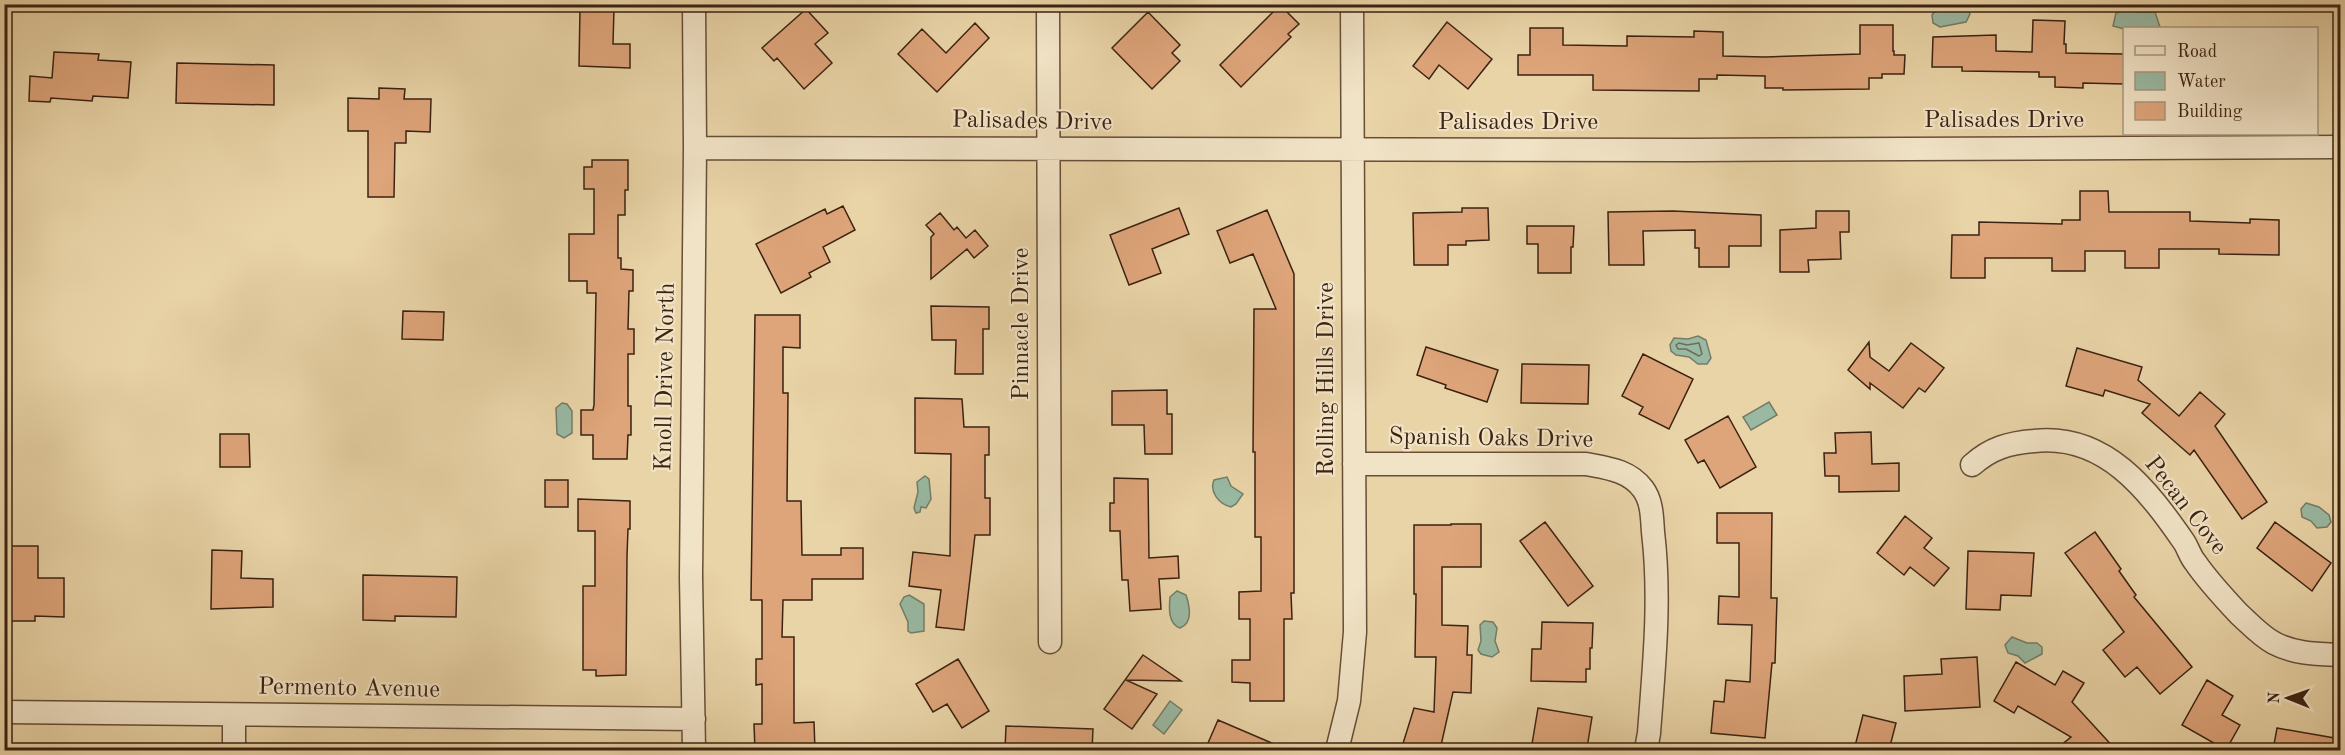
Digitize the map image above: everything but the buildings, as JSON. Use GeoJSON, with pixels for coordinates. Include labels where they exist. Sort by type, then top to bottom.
{"type":"FeatureCollection","features":[{"type":"Feature","properties":{"kind":"street","name":"Knoll Drive North"},"geometry":{"type":"LineString","coordinates":[[694,4],[691,577],[694,750]]}},
{"type":"Feature","properties":{"kind":"street","name":"Pinnacle Drive"},"geometry":{"type":"LineString","coordinates":[[1048,4],[1050,642]]}},
{"type":"Feature","properties":{"kind":"street","name":"Rolling Hills Drive"},"geometry":{"type":"LineString","coordinates":[[1337,750],[1349,701],[1354,632],[1352,4]]}},
{"type":"Feature","properties":{"kind":"street","name":"Palisades Drive"},"geometry":{"type":"LineString","coordinates":[[695,148],[1353,150],[2340,147]]}},
{"type":"Feature","properties":{"kind":"street","name":"Pecan Cove"},"geometry":{"type":"LineString","coordinates":[[1972,465],[1988,451],[2022,442],[2041,440],[2066,441],[2106,455],[2134,478],[2184,543],[2194,561],[2217,591],[2254,628],[2274,643],[2305,654],[2340,655]]}},
{"type":"Feature","properties":{"kind":"street","name":"Spanish Oaks Drive"},"geometry":{"type":"LineString","coordinates":[[1354,464],[1586,464],[1621,471],[1641,486],[1650,499],[1656,554],[1657,615],[1646,750]]}},
{"type":"Feature","properties":{"kind":"street","name":"Permento Avenue"},"geometry":{"type":"LineString","coordinates":[[4,712],[694,719]]}},
{"type":"Feature","properties":{"kind":"street"},"geometry":{"type":"LineString","coordinates":[[234,715],[234,750]]}},
{"type":"Feature","properties":{"kind":"water"},"geometry":{"type":"Polygon","coordinates":[[[1959,5],[1968,9],[1970,14],[1966,22],[1940,27],[1933,23],[1932,15],[1937,8],[1959,5]]]}},
{"type":"Feature","properties":{"kind":"water"},"geometry":{"type":"Polygon","coordinates":[[[2131,8],[2136,12],[2155,12],[2160,27],[2123,29],[2113,26],[2116,13],[2131,8]]]}},
{"type":"Feature","properties":{"kind":"water"},"geometry":{"type":"Polygon","coordinates":[[[1698,336],[1706,340],[1711,358],[1707,364],[1698,364],[1689,357],[1676,355],[1671,351],[1670,345],[1674,338],[1688,339],[1698,336]]]}},
{"type":"Feature","properties":{"kind":"water"},"geometry":{"type":"Polygon","coordinates":[[[1769,402],[1777,415],[1751,430],[1743,417],[1769,402]]]}},
{"type":"Feature","properties":{"kind":"water"},"geometry":{"type":"Polygon","coordinates":[[[562,403],[567,404],[572,411],[572,433],[564,438],[557,434],[556,408],[562,403]]]}},
{"type":"Feature","properties":{"kind":"water"},"geometry":{"type":"Polygon","coordinates":[[[925,476],[929,479],[931,499],[926,508],[921,507],[920,512],[916,513],[914,508],[918,492],[917,482],[925,476]]]}},
{"type":"Feature","properties":{"kind":"water"},"geometry":{"type":"Polygon","coordinates":[[[1227,477],[1231,486],[1243,494],[1231,507],[1219,500],[1213,489],[1214,480],[1227,477]]]}},
{"type":"Feature","properties":{"kind":"water"},"geometry":{"type":"Polygon","coordinates":[[[2306,503],[2319,507],[2329,515],[2331,522],[2327,527],[2317,528],[2311,521],[2302,517],[2301,509],[2306,503]]]}},
{"type":"Feature","properties":{"kind":"water"},"geometry":{"type":"Polygon","coordinates":[[[1177,591],[1186,595],[1189,609],[1189,619],[1180,628],[1173,623],[1170,611],[1170,597],[1177,591]]]}},
{"type":"Feature","properties":{"kind":"water"},"geometry":{"type":"Polygon","coordinates":[[[909,595],[924,604],[924,631],[911,633],[908,631],[908,622],[900,604],[904,597],[909,595]]]}},
{"type":"Feature","properties":{"kind":"water"},"geometry":{"type":"Polygon","coordinates":[[[1484,621],[1493,622],[1497,628],[1495,641],[1499,652],[1492,657],[1481,654],[1478,650],[1481,641],[1480,625],[1484,621]]]}},
{"type":"Feature","properties":{"kind":"water"},"geometry":{"type":"Polygon","coordinates":[[[2012,637],[2027,643],[2037,643],[2042,647],[2042,654],[2025,663],[2018,656],[2008,653],[2005,645],[2012,637]]]}},
{"type":"Feature","properties":{"kind":"water"},"geometry":{"type":"Polygon","coordinates":[[[1170,701],[1182,710],[1164,734],[1153,725],[1170,701]]]}}]}
